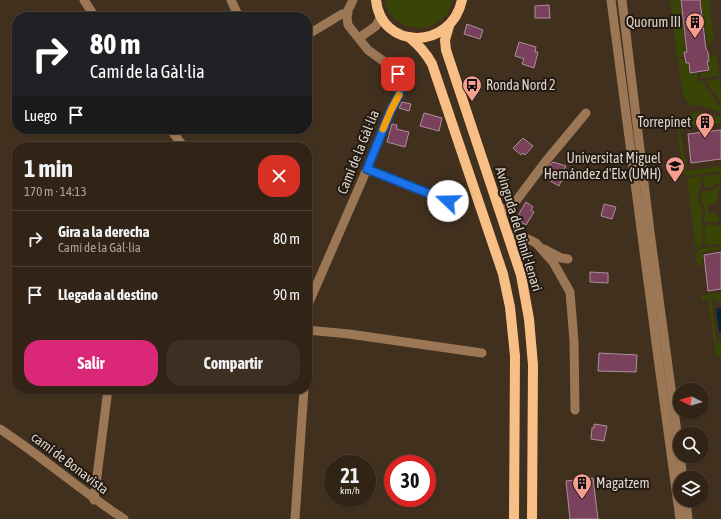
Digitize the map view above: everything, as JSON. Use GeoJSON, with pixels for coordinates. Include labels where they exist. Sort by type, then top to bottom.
{"type":"FeatureCollection","features":[{"type":"Feature","properties":{"kind":"main road"},"geometry":{"type":"LineString","coordinates":[[376,0],[381,16],[390,28],[409,37],[424,38],[434,35],[449,26],[455,18],[461,4]]}},
{"type":"Feature","properties":{"kind":"main road","name":"Avinguda del Bimil·lenari"},"geometry":{"type":"LineString","coordinates":[[449,26],[445,40],[446,50],[500,208],[521,275],[532,339],[532,519]]}},
{"type":"Feature","properties":{"kind":"main road","name":"Avinguda del Bimil·lenari"},"geometry":{"type":"LineString","coordinates":[[409,37],[418,43],[432,64],[503,274],[512,326],[515,356],[514,519]]}},
{"type":"Feature","properties":{"kind":"street"},"geometry":{"type":"LineString","coordinates":[[84,0],[92,12]]}},
{"type":"Feature","properties":{"kind":"street"},"geometry":{"type":"LineString","coordinates":[[231,0],[237,12]]}},
{"type":"Feature","properties":{"kind":"street"},"geometry":{"type":"LineString","coordinates":[[312,32],[342,14],[348,13],[353,0]]}},
{"type":"Feature","properties":{"kind":"street"},"geometry":{"type":"LineString","coordinates":[[461,4],[467,0]]}},
{"type":"Feature","properties":{"kind":"street"},"geometry":{"type":"LineString","coordinates":[[611,0],[680,519]]}},
{"type":"Feature","properties":{"kind":"street"},"geometry":{"type":"LineString","coordinates":[[622,0],[637,114],[650,232],[676,427]]}},
{"type":"Feature","properties":{"kind":"street","name":"Camí de la Gàl·lia"},"geometry":{"type":"LineString","coordinates":[[312,296],[391,110],[399,95],[401,85],[398,74],[393,68],[368,50],[348,25],[348,13]]}},
{"type":"Feature","properties":{"kind":"street"},"geometry":{"type":"LineString","coordinates":[[361,41],[376,26],[381,16]]}},
{"type":"Feature","properties":{"kind":"street"},"geometry":{"type":"LineString","coordinates":[[361,41],[381,30],[390,28]]}},
{"type":"Feature","properties":{"kind":"street"},"geometry":{"type":"LineString","coordinates":[[500,208],[507,209],[513,205],[586,113]]}},
{"type":"Feature","properties":{"kind":"street"},"geometry":{"type":"LineString","coordinates":[[174,134],[180,142]]}},
{"type":"Feature","properties":{"kind":"street"},"geometry":{"type":"LineString","coordinates":[[367,169],[462,207]]}},
{"type":"Feature","properties":{"kind":"street"},"geometry":{"type":"LineString","coordinates":[[508,233],[517,239],[528,239],[536,242],[553,262],[570,292],[574,341],[575,410]]}},
{"type":"Feature","properties":{"kind":"street"},"geometry":{"type":"LineString","coordinates":[[541,248],[561,258],[568,259]]}},
{"type":"Feature","properties":{"kind":"street"},"geometry":{"type":"LineString","coordinates":[[312,330],[349,334],[482,354]]}},
{"type":"Feature","properties":{"kind":"street"},"geometry":{"type":"LineString","coordinates":[[94,500],[107,394]]}},
{"type":"Feature","properties":{"kind":"street"},"geometry":{"type":"LineString","coordinates":[[295,519],[304,394]]}},
{"type":"Feature","properties":{"kind":"street","name":"camí de Bonavista"},"geometry":{"type":"LineString","coordinates":[[0,429],[25,446],[94,500],[124,519]]}},
{"type":"Feature","properties":{"kind":"street"},"geometry":{"type":"LineString","coordinates":[[687,507],[688,519]]}},
{"type":"Feature","properties":{"kind":"green space"},"geometry":{"type":"Polygon","coordinates":[[[385,0],[452,0],[448,12],[440,21],[430,26],[418,28],[407,26],[397,21],[389,12],[385,0]]]}},
{"type":"Feature","properties":{"kind":"green space"},"geometry":{"type":"Polygon","coordinates":[[[670,0],[680,0],[686,51],[683,52],[684,57],[677,58],[670,0]]]}},
{"type":"Feature","properties":{"kind":"green space"},"geometry":{"type":"Polygon","coordinates":[[[701,0],[713,0],[709,2],[714,37],[708,46],[701,0]]]}},
{"type":"Feature","properties":{"kind":"green space"},"geometry":{"type":"Polygon","coordinates":[[[716,54],[719,76],[701,78],[700,73],[710,71],[710,55],[716,54]]]}},
{"type":"Feature","properties":{"kind":"green space"},"geometry":{"type":"Polygon","coordinates":[[[684,59],[685,64],[688,64],[689,74],[697,73],[698,81],[702,81],[721,109],[721,112],[698,105],[689,105],[683,95],[678,60],[684,59]]]}},
{"type":"Feature","properties":{"kind":"green space"},"geometry":{"type":"Polygon","coordinates":[[[720,79],[721,103],[706,81],[720,79]]]}},
{"type":"Feature","properties":{"kind":"green space"},"geometry":{"type":"Polygon","coordinates":[[[702,112],[721,117],[721,123],[680,128],[687,171],[721,166],[721,171],[688,176],[683,173],[677,127],[683,123],[689,114],[702,112]]]}},
{"type":"Feature","properties":{"kind":"green space"},"geometry":{"type":"Polygon","coordinates":[[[721,174],[720,183],[710,188],[704,187],[703,176],[721,174]]]}},
{"type":"Feature","properties":{"kind":"green space"},"geometry":{"type":"Polygon","coordinates":[[[701,176],[698,200],[703,215],[701,222],[703,228],[702,246],[697,248],[695,244],[687,178],[701,176]]]}},
{"type":"Feature","properties":{"kind":"green space"},"geometry":{"type":"Polygon","coordinates":[[[720,186],[716,203],[707,204],[709,214],[717,213],[719,222],[704,222],[705,209],[701,198],[701,193],[703,190],[711,192],[716,187],[720,186]]]}},
{"type":"Feature","properties":{"kind":"green space"},"geometry":{"type":"Polygon","coordinates":[[[713,224],[716,226],[721,225],[721,244],[705,245],[705,226],[713,224]]]}},
{"type":"Feature","properties":{"kind":"green space"},"geometry":{"type":"Polygon","coordinates":[[[707,247],[721,247],[721,249],[702,253],[703,265],[697,266],[696,253],[698,251],[707,247]]]}},
{"type":"Feature","properties":{"kind":"green space"},"geometry":{"type":"Polygon","coordinates":[[[721,293],[721,300],[715,301],[714,297],[711,298],[717,342],[721,342],[721,355],[716,358],[708,300],[702,300],[701,295],[721,293]]]}},
{"type":"Feature","properties":{"kind":"water"},"geometry":{"type":"Polygon","coordinates":[[[721,308],[721,332],[719,332],[716,309],[721,308]]]}},
{"type":"Feature","properties":{"kind":"building","name":"Quorum III"},"geometry":{"type":"Polygon","coordinates":[[[681,0],[700,0],[706,49],[708,52],[709,61],[707,61],[709,70],[690,73],[689,63],[686,63],[684,52],[687,52],[681,0]]]}},
{"type":"Feature","properties":{"kind":"building"},"geometry":{"type":"Polygon","coordinates":[[[549,5],[550,18],[535,18],[535,6],[549,5]]]}},
{"type":"Feature","properties":{"kind":"building"},"geometry":{"type":"Polygon","coordinates":[[[467,24],[483,30],[480,39],[464,34],[467,24]]]}},
{"type":"Feature","properties":{"kind":"building"},"geometry":{"type":"Polygon","coordinates":[[[519,42],[536,47],[535,52],[538,52],[534,68],[522,64],[524,59],[515,56],[519,42]]]}},
{"type":"Feature","properties":{"kind":"building"},"geometry":{"type":"Polygon","coordinates":[[[402,102],[411,104],[409,111],[399,108],[402,102]]]}},
{"type":"Feature","properties":{"kind":"building"},"geometry":{"type":"Polygon","coordinates":[[[424,113],[442,118],[439,131],[420,126],[424,113]]]}},
{"type":"Feature","properties":{"kind":"building"},"geometry":{"type":"Polygon","coordinates":[[[392,124],[397,125],[396,129],[409,132],[405,147],[387,142],[392,124]]]}},
{"type":"Feature","properties":{"kind":"building"},"geometry":{"type":"Polygon","coordinates":[[[721,130],[721,159],[691,163],[688,134],[721,130]]]}},
{"type":"Feature","properties":{"kind":"building"},"geometry":{"type":"Polygon","coordinates":[[[523,138],[533,146],[525,155],[523,153],[521,155],[513,148],[523,138]]]}},
{"type":"Feature","properties":{"kind":"building"},"geometry":{"type":"Polygon","coordinates":[[[553,162],[566,166],[563,172],[566,173],[559,186],[545,178],[550,165],[553,162]]]}},
{"type":"Feature","properties":{"kind":"building"},"geometry":{"type":"Polygon","coordinates":[[[526,202],[533,207],[531,210],[534,212],[526,225],[516,219],[526,202]]]}},
{"type":"Feature","properties":{"kind":"building"},"geometry":{"type":"Polygon","coordinates":[[[604,204],[616,207],[612,219],[601,216],[604,204]]]}},
{"type":"Feature","properties":{"kind":"building"},"geometry":{"type":"Polygon","coordinates":[[[721,252],[721,289],[708,291],[704,255],[721,252]]]}},
{"type":"Feature","properties":{"kind":"building"},"geometry":{"type":"Polygon","coordinates":[[[590,272],[608,273],[608,283],[590,282],[590,272]]]}},
{"type":"Feature","properties":{"kind":"building"},"geometry":{"type":"Polygon","coordinates":[[[599,353],[637,355],[636,372],[598,371],[599,353]]]}},
{"type":"Feature","properties":{"kind":"building"},"geometry":{"type":"Polygon","coordinates":[[[594,424],[607,426],[604,441],[591,439],[594,424]]]}},
{"type":"Feature","properties":{"kind":"building","name":"Magatzem"},"geometry":{"type":"Polygon","coordinates":[[[593,478],[598,519],[570,519],[566,481],[593,478]]]}},
{"type":"Feature","properties":{"kind":"slow traffic"},"geometry":{"type":"LineString","coordinates":[[383,129],[399,95]]}},
{"type":"Feature","properties":{"kind":"place","name":"Quorum III"},"geometry":{"type":"Point","coordinates":[695,39]}},
{"type":"Feature","properties":{"kind":"place","name":"Ronda Nord 2"},"geometry":{"type":"Point","coordinates":[472,102]}},
{"type":"Feature","properties":{"kind":"place","name":"Torrepinet"},"geometry":{"type":"Point","coordinates":[705,139]}},
{"type":"Feature","properties":{"kind":"place","name":"Universitat Miguel Hernández d'Elx (UMH)"},"geometry":{"type":"Point","coordinates":[675,183]}},
{"type":"Feature","properties":{"kind":"place","name":"Magatzem"},"geometry":{"type":"Point","coordinates":[582,500]}},
{"type":"Feature","properties":{"kind":"route"},"geometry":{"type":"LineString","coordinates":[[398,74],[401,85],[399,95],[391,110],[367,169],[448,201]]}}]}
